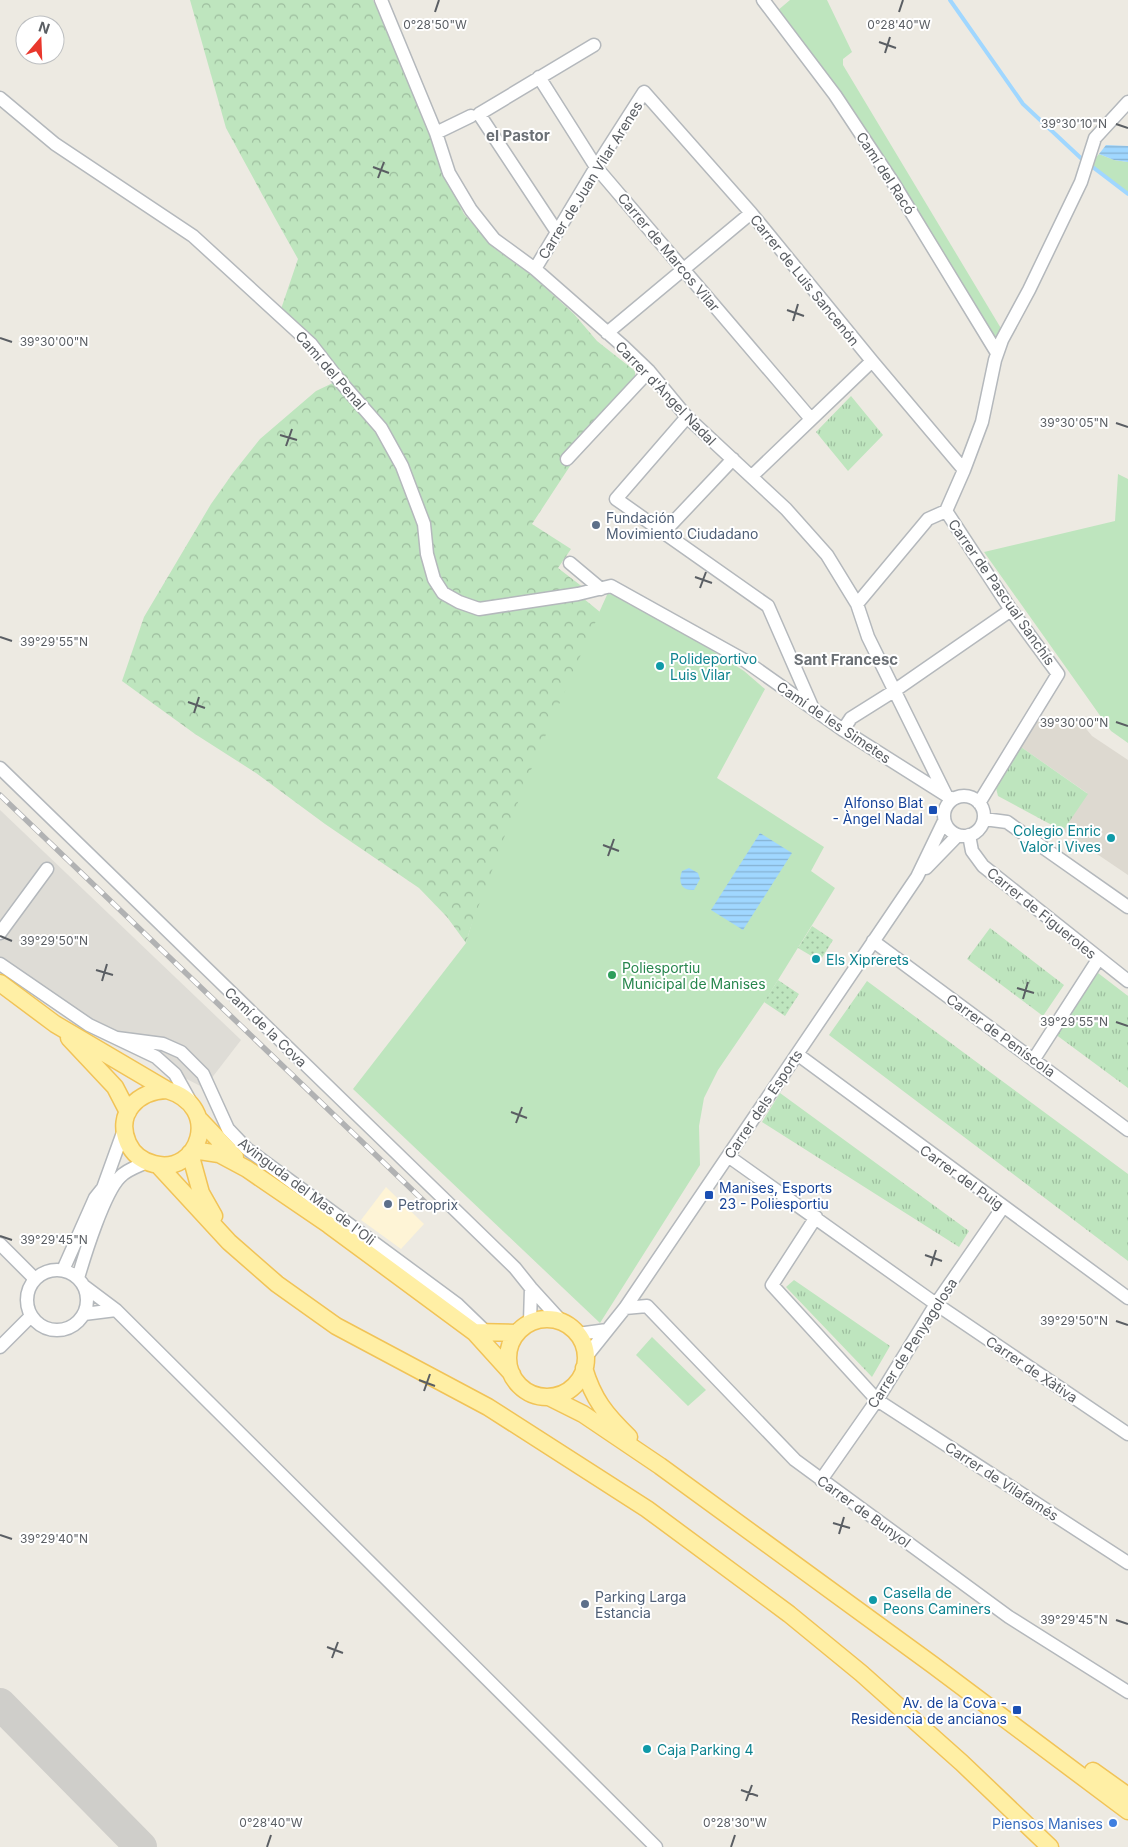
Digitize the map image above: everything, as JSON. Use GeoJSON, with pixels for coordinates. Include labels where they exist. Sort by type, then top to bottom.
{"type":"FeatureCollection","features":[{"type":"Feature","properties":{"kind":"main road"},"geometry":{"type":"LineString","coordinates":[[0,983],[55,1024],[190,1101],[200,1120],[198,1141],[192,1152],[181,1160],[170,1164],[152,1164]]}},
{"type":"Feature","properties":{"kind":"main road"},"geometry":{"type":"LineString","coordinates":[[55,1024],[115,1086],[126,1119],[126,1138],[130,1148],[138,1156],[152,1164],[229,1242],[277,1284],[336,1326],[488,1407],[655,1515],[789,1614],[861,1673],[962,1763],[1050,1847]]}},
{"type":"Feature","properties":{"kind":"main road"},"geometry":{"type":"LineString","coordinates":[[126,1119],[135,1102],[144,1094],[156,1090],[168,1090]]}},
{"type":"Feature","properties":{"kind":"main road"},"geometry":{"type":"LineString","coordinates":[[200,1120],[247,1169]]}},
{"type":"Feature","properties":{"kind":"main road"},"geometry":{"type":"LineString","coordinates":[[192,1152],[219,1154],[247,1169],[329,1225],[480,1332],[512,1374]]}},
{"type":"Feature","properties":{"kind":"main road"},"geometry":{"type":"LineString","coordinates":[[192,1152],[201,1193],[229,1242]]}},
{"type":"Feature","properties":{"kind":"main road"},"geometry":{"type":"LineString","coordinates":[[660,1466],[600,1405],[590,1388],[582,1342],[578,1334],[562,1322],[546,1319],[530,1322],[522,1327],[517,1333],[508,1353],[515,1381],[530,1394],[549,1397],[583,1414],[660,1466],[1128,1811]]}},
{"type":"Feature","properties":{"kind":"main road"},"geometry":{"type":"LineString","coordinates":[[480,1332],[517,1333]]}},
{"type":"Feature","properties":{"kind":"main road"},"geometry":{"type":"LineString","coordinates":[[549,1397],[560,1395],[575,1386],[585,1363]]}},
{"type":"Feature","properties":{"kind":"main road"},"geometry":{"type":"LineString","coordinates":[[932,1665],[1012,1714],[1128,1796]]}},
{"type":"Feature","properties":{"kind":"street","name":"Carrer d'Àngel Nadal"},"geometry":{"type":"LineString","coordinates":[[381,0],[436,133],[449,173],[471,210],[494,238],[535,269],[649,371],[687,417],[786,509],[827,555],[857,604],[868,637],[949,797]]}},
{"type":"Feature","properties":{"kind":"street","name":"Camí del Racó"},"geometry":{"type":"LineString","coordinates":[[763,0],[835,95],[894,184],[997,353]]}},
{"type":"Feature","properties":{"kind":"street"},"geometry":{"type":"LineString","coordinates":[[436,133],[475,115],[594,45]]}},
{"type":"Feature","properties":{"kind":"street","name":"Carrer de Marcos Vilar"},"geometry":{"type":"LineString","coordinates":[[539,77],[596,166],[812,419]]}},
{"type":"Feature","properties":{"kind":"street","name":"Carrer de Juan Vilar Arenes"},"geometry":{"type":"LineString","coordinates":[[535,269],[596,166],[644,92]]}},
{"type":"Feature","properties":{"kind":"street","name":"Carrer de Luis Sancenón"},"geometry":{"type":"LineString","coordinates":[[644,92],[751,213],[964,470]]}},
{"type":"Feature","properties":{"kind":"street","name":"Camí del Penal"},"geometry":{"type":"LineString","coordinates":[[0,98],[55,144],[193,236],[311,344],[338,380],[381,428],[402,466],[424,524],[427,554],[434,579],[443,592],[459,602],[479,609],[578,594],[606,587]]}},
{"type":"Feature","properties":{"kind":"street"},"geometry":{"type":"LineString","coordinates":[[857,604],[928,519],[946,510],[964,470],[982,422],[997,353],[1081,182],[1095,138],[1128,102]]}},
{"type":"Feature","properties":{"kind":"street"},"geometry":{"type":"LineString","coordinates":[[475,115],[557,232]]}},
{"type":"Feature","properties":{"kind":"street"},"geometry":{"type":"LineString","coordinates":[[607,333],[751,213]]}},
{"type":"Feature","properties":{"kind":"street"},"geometry":{"type":"LineString","coordinates":[[752,476],[872,361]]}},
{"type":"Feature","properties":{"kind":"street"},"geometry":{"type":"LineString","coordinates":[[567,459],[649,371]]}},
{"type":"Feature","properties":{"kind":"street"},"geometry":{"type":"LineString","coordinates":[[687,417],[616,499],[768,606],[814,710]]}},
{"type":"Feature","properties":{"kind":"street"},"geometry":{"type":"LineString","coordinates":[[664,532],[733,459]]}},
{"type":"Feature","properties":{"kind":"street","name":"Carrer de Pascual Sanchís"},"geometry":{"type":"LineString","coordinates":[[946,510],[1011,610],[1058,674],[979,803]]}},
{"type":"Feature","properties":{"kind":"street","name":"Camí de les Simetes"},"geometry":{"type":"LineString","coordinates":[[570,563],[606,587],[744,660],[843,730],[949,797]]}},
{"type":"Feature","properties":{"kind":"street"},"geometry":{"type":"LineString","coordinates":[[843,730],[851,718],[894,691],[1011,610]]}},
{"type":"Feature","properties":{"kind":"street","name":"Camí de la Cova"},"geometry":{"type":"LineString","coordinates":[[0,768],[515,1268],[530,1288],[562,1322]]}},
{"type":"Feature","properties":{"kind":"street"},"geometry":{"type":"LineString","coordinates":[[966,796],[974,798],[979,803],[984,812],[984,819],[977,831],[964,835],[947,828],[944,821],[944,810],[949,797],[966,796]]}},
{"type":"Feature","properties":{"kind":"street"},"geometry":{"type":"LineString","coordinates":[[984,819],[1007,822],[1128,907]]}},
{"type":"Feature","properties":{"kind":"street","name":"Carrer dels Esports"},"geometry":{"type":"LineString","coordinates":[[585,1363],[607,1330],[625,1308],[917,876],[944,821]]}},
{"type":"Feature","properties":{"kind":"street","name":"Carrer dels Esports"},"geometry":{"type":"LineString","coordinates":[[917,876],[964,835]]}},
{"type":"Feature","properties":{"kind":"street","name":"Carrer de Figueroles"},"geometry":{"type":"LineString","coordinates":[[964,835],[972,851],[984,866],[1128,981]]}},
{"type":"Feature","properties":{"kind":"street"},"geometry":{"type":"LineString","coordinates":[[0,933],[47,869]]}},
{"type":"Feature","properties":{"kind":"street","name":"Carrer de Peníscola"},"geometry":{"type":"LineString","coordinates":[[873,941],[1127,1127]]}},
{"type":"Feature","properties":{"kind":"street"},"geometry":{"type":"LineString","coordinates":[[1034,1059],[1099,958]]}},
{"type":"Feature","properties":{"kind":"street","name":"Avinguda del Mas de l'Oli"},"geometry":{"type":"LineString","coordinates":[[0,964],[89,1025],[156,1056],[176,1074],[190,1101]]}},
{"type":"Feature","properties":{"kind":"street","name":"Avinguda del Mas de l'Oli"},"geometry":{"type":"LineString","coordinates":[[117,1038],[163,1044],[181,1052],[203,1074],[228,1129],[247,1149],[457,1304],[480,1332]]}},
{"type":"Feature","properties":{"kind":"street","name":"Carrer del Puig"},"geometry":{"type":"LineString","coordinates":[[797,1054],[1128,1298]]}},
{"type":"Feature","properties":{"kind":"street"},"geometry":{"type":"LineString","coordinates":[[64,1270],[95,1198],[103,1188],[126,1119]]}},
{"type":"Feature","properties":{"kind":"street","name":"Carrer de Xàtiva"},"geometry":{"type":"LineString","coordinates":[[728,1156],[936,1304],[1128,1434]]}},
{"type":"Feature","properties":{"kind":"street"},"geometry":{"type":"LineString","coordinates":[[152,1164],[120,1177],[109,1194],[88,1244],[81,1282],[87,1295],[87,1305],[84,1314],[78,1322],[68,1328],[48,1329],[38,1324],[31,1316],[26,1307],[28,1287],[34,1278],[48,1271],[64,1270],[81,1282],[116,1310],[656,1847]]}},
{"type":"Feature","properties":{"kind":"street","name":"Carrer de Penyagolosa"},"geometry":{"type":"LineString","coordinates":[[821,1480],[877,1400],[936,1304],[1003,1207]]}},
{"type":"Feature","properties":{"kind":"street","name":"Carrer de Vilafamés"},"geometry":{"type":"LineString","coordinates":[[816,1217],[772,1285],[877,1400],[1128,1563]]}},
{"type":"Feature","properties":{"kind":"street"},"geometry":{"type":"LineString","coordinates":[[0,1244],[34,1278]]}},
{"type":"Feature","properties":{"kind":"street"},"geometry":{"type":"LineString","coordinates":[[530,1288],[530,1322]]}},
{"type":"Feature","properties":{"kind":"street","name":"Carrer de Bunyol"},"geometry":{"type":"LineString","coordinates":[[625,1308],[647,1306],[795,1460],[821,1480],[1009,1617],[1128,1692]]}},
{"type":"Feature","properties":{"kind":"street"},"geometry":{"type":"LineString","coordinates":[[84,1314],[116,1310]]}},
{"type":"Feature","properties":{"kind":"street"},"geometry":{"type":"LineString","coordinates":[[0,1347],[31,1316]]}},
{"type":"Feature","properties":{"kind":"street"},"geometry":{"type":"LineString","coordinates":[[578,1334],[607,1330]]}},
{"type":"Feature","properties":{"kind":"shaded area"},"geometry":{"type":"Polygon","coordinates":[[[1062,720],[1083,725],[1092,736],[1128,760],[1128,875],[1063,831],[1087,793],[1021,747],[1037,722],[1062,720]]]}},
{"type":"Feature","properties":{"kind":"shaded area"},"geometry":{"type":"Polygon","coordinates":[[[0,810],[241,1040],[204,1088],[76,1021],[0,965],[0,810]]]}},
{"type":"Feature","properties":{"kind":"shaded area","name":"Petroprix"},"geometry":{"type":"Polygon","coordinates":[[[386,1187],[424,1224],[401,1249],[361,1220],[386,1187]]]}},
{"type":"Feature","properties":{"kind":"green space"},"geometry":{"type":"Polygon","coordinates":[[[190,0],[373,0],[431,122],[445,175],[464,214],[494,248],[530,274],[574,314],[597,341],[635,371],[635,377],[594,426],[560,458],[570,466],[532,524],[571,549],[558,568],[584,588],[550,598],[578,594],[600,612],[517,803],[466,943],[447,917],[419,888],[325,824],[256,773],[195,734],[122,681],[144,617],[211,504],[260,439],[316,391],[339,380],[357,400],[381,430],[395,452],[420,512],[407,470],[386,429],[333,369],[313,342],[281,309],[298,259],[226,128],[190,0]]]}},
{"type":"Feature","properties":{"kind":"green space"},"geometry":{"type":"Polygon","coordinates":[[[790,0],[827,0],[852,52],[843,59],[843,65],[1005,335],[997,353],[777,11],[790,0]]]}},
{"type":"Feature","properties":{"kind":"green space"},"geometry":{"type":"Polygon","coordinates":[[[1099,154],[1114,160],[1128,162],[1128,194],[1090,165],[1099,154]]]}},
{"type":"Feature","properties":{"kind":"green space"},"geometry":{"type":"Polygon","coordinates":[[[851,396],[883,435],[848,471],[816,432],[851,396]]]}},
{"type":"Feature","properties":{"kind":"green space"},"geometry":{"type":"Polygon","coordinates":[[[1118,474],[1128,479],[1128,743],[1111,731],[984,552],[1115,521],[1118,474]]]}},
{"type":"Feature","properties":{"kind":"green space","name":"Poliesportiu Municipal de Manises"},"geometry":{"type":"Polygon","coordinates":[[[611,586],[744,671],[765,689],[717,778],[824,847],[811,871],[835,888],[765,1001],[718,1070],[704,1098],[699,1126],[700,1165],[600,1323],[353,1089],[466,943],[510,819],[547,728],[611,586]]]}},
{"type":"Feature","properties":{"kind":"green space"},"geometry":{"type":"Polygon","coordinates":[[[1021,747],[1088,794],[1063,831],[998,796],[995,784],[1021,747]]]}},
{"type":"Feature","properties":{"kind":"green space"},"geometry":{"type":"Polygon","coordinates":[[[812,926],[833,940],[820,961],[798,948],[812,926]]]}},
{"type":"Feature","properties":{"kind":"green space"},"geometry":{"type":"Polygon","coordinates":[[[990,928],[1064,985],[1043,1016],[967,959],[990,928]]]}},
{"type":"Feature","properties":{"kind":"green space"},"geometry":{"type":"Polygon","coordinates":[[[1098,973],[1128,996],[1128,1088],[1055,1034],[1098,973]]]}},
{"type":"Feature","properties":{"kind":"green space"},"geometry":{"type":"Polygon","coordinates":[[[778,980],[799,994],[785,1016],[764,1002],[778,980]]]}},
{"type":"Feature","properties":{"kind":"green space"},"geometry":{"type":"Polygon","coordinates":[[[867,981],[1128,1174],[1128,1261],[829,1035],[867,981]]]}},
{"type":"Feature","properties":{"kind":"green space"},"geometry":{"type":"Polygon","coordinates":[[[780,1093],[969,1231],[959,1247],[762,1122],[780,1093]]]}},
{"type":"Feature","properties":{"kind":"green space"},"geometry":{"type":"Polygon","coordinates":[[[794,1280],[890,1346],[872,1377],[786,1287],[794,1280]]]}},
{"type":"Feature","properties":{"kind":"green space"},"geometry":{"type":"Polygon","coordinates":[[[652,1337],[706,1390],[688,1406],[636,1355],[652,1337]]]}},
{"type":"Feature","properties":{"kind":"water"},"geometry":{"type":"Polygon","coordinates":[[[1106,145],[1128,146],[1128,162],[1114,160],[1099,154],[1106,145]]]}},
{"type":"Feature","properties":{"kind":"water"},"geometry":{"type":"Polygon","coordinates":[[[760,833],[792,853],[743,930],[711,910],[760,833]]]}},
{"type":"Feature","properties":{"kind":"water"},"geometry":{"type":"Polygon","coordinates":[[[689,868],[698,873],[700,879],[694,890],[683,887],[680,879],[682,871],[689,868]]]}},
{"type":"Feature","properties":{"kind":"waterway"},"geometry":{"type":"LineString","coordinates":[[950,0],[1023,104],[1084,161]]}},
{"type":"Feature","properties":{"kind":"waterway"},"geometry":{"type":"LineString","coordinates":[[1090,165],[1128,194]]}},
{"type":"Feature","properties":{"kind":"taxiway"},"geometry":{"type":"LineString","coordinates":[[0,1704],[141,1847]]}},
{"type":"Feature","properties":{"kind":"railway"},"geometry":{"type":"LineString","coordinates":[[0,795],[428,1205]]}},
{"type":"Feature","properties":{"kind":"place","name":"Fundación Movimiento Ciudadano"},"geometry":{"type":"Point","coordinates":[596,525]}},
{"type":"Feature","properties":{"kind":"place","name":"Polideportivo Luis Vilar"},"geometry":{"type":"Point","coordinates":[660,666]}},
{"type":"Feature","properties":{"kind":"place","name":"Alfonso Blat - Àngel Nadal"},"geometry":{"type":"Point","coordinates":[933,810]}},
{"type":"Feature","properties":{"kind":"place","name":"Colegio Enric Valor i Vives"},"geometry":{"type":"Point","coordinates":[1111,838]}},
{"type":"Feature","properties":{"kind":"place","name":"Els Xiprerets"},"geometry":{"type":"Point","coordinates":[816,959]}},
{"type":"Feature","properties":{"kind":"place","name":"Poliesportiu Municipal de Manises"},"geometry":{"type":"Point","coordinates":[612,975]}},
{"type":"Feature","properties":{"kind":"place","name":"Manises, Esports 23 - Poliesportiu"},"geometry":{"type":"Point","coordinates":[709,1195]}},
{"type":"Feature","properties":{"kind":"place","name":"Petroprix"},"geometry":{"type":"Point","coordinates":[388,1204]}},
{"type":"Feature","properties":{"kind":"place","name":"Casella de Peons Caminers"},"geometry":{"type":"Point","coordinates":[873,1600]}},
{"type":"Feature","properties":{"kind":"place","name":"Parking Larga Estancia"},"geometry":{"type":"Point","coordinates":[585,1604]}},
{"type":"Feature","properties":{"kind":"place","name":"Av. de la Cova - Residencia de ancianos"},"geometry":{"type":"Point","coordinates":[1017,1710]}},
{"type":"Feature","properties":{"kind":"place","name":"Caja Parking 4"},"geometry":{"type":"Point","coordinates":[647,1749]}},
{"type":"Feature","properties":{"kind":"place","name":"Piensos Manises"},"geometry":{"type":"Point","coordinates":[1113,1823]}},
{"type":"Feature","properties":{"kind":"district","name":"el Pastor"},"geometry":{"type":"Point","coordinates":[518,135]}},
{"type":"Feature","properties":{"kind":"district","name":"Sant Francesc"},"geometry":{"type":"Point","coordinates":[846,659]}}]}
